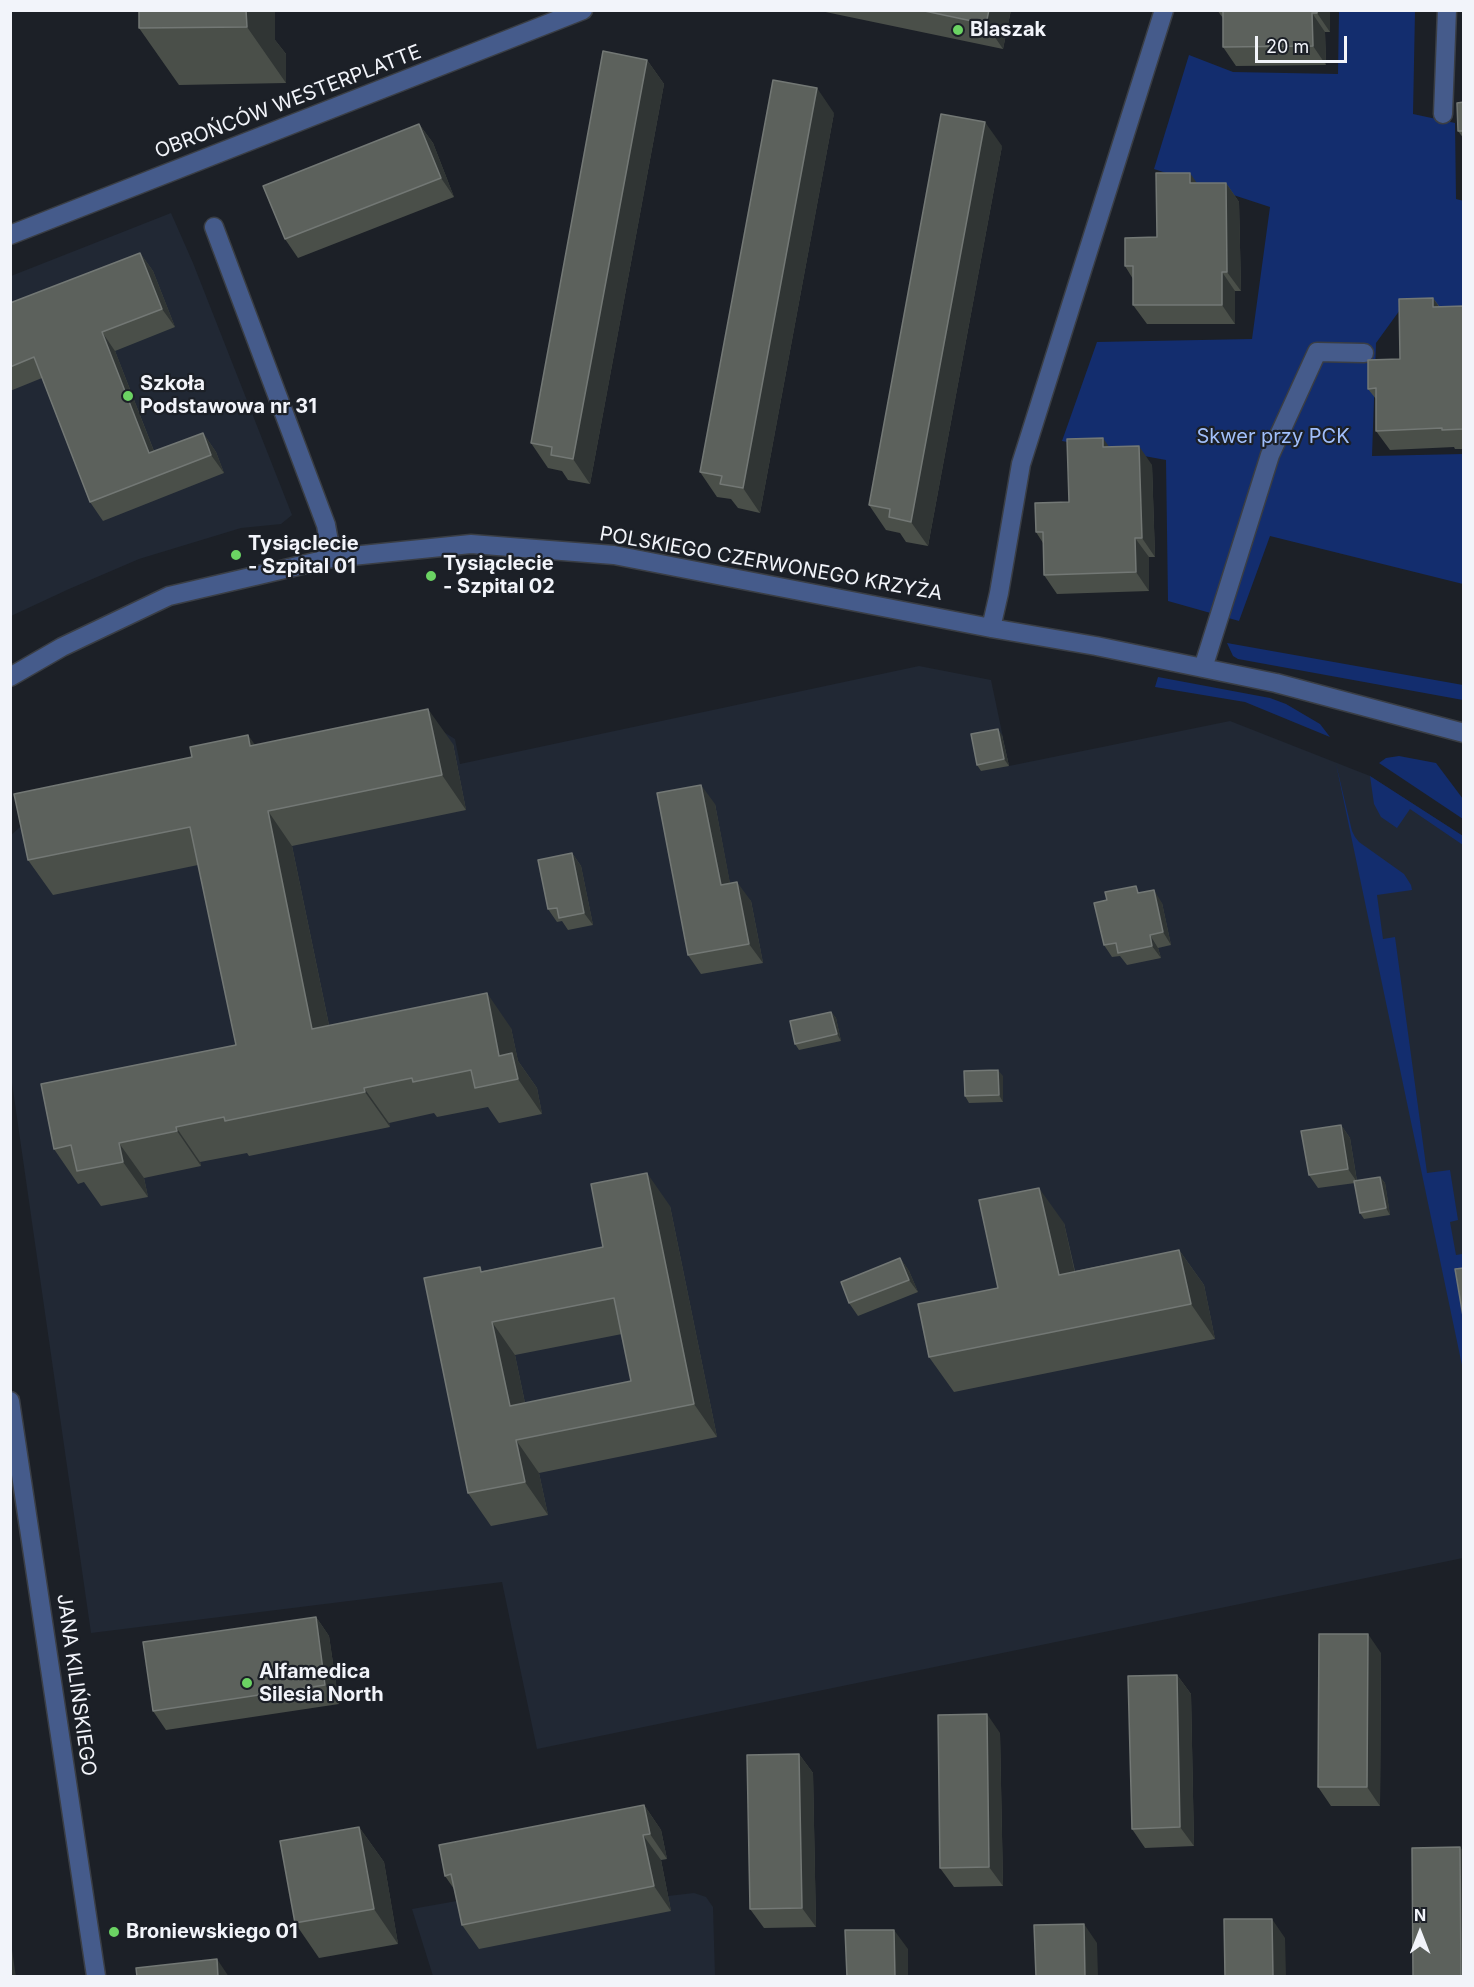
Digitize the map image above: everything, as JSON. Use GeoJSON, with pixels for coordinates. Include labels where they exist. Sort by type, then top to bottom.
{"type":"FeatureCollection","features":[{"type":"Feature","properties":{"kind":"street","name":"OBROŃCÓW WESTERPLATTE"},"geometry":{"type":"LineString","coordinates":[[10,235],[583,10]]}},
{"type":"Feature","properties":{"kind":"street"},"geometry":{"type":"LineString","coordinates":[[991,628],[1021,464],[1164,10]]}},
{"type":"Feature","properties":{"kind":"street"},"geometry":{"type":"LineString","coordinates":[[1443,114],[1455,29],[1447,10]]}},
{"type":"Feature","properties":{"kind":"street"},"geometry":{"type":"LineString","coordinates":[[214,227],[326,525],[332,558]]}},
{"type":"Feature","properties":{"kind":"street"},"geometry":{"type":"LineString","coordinates":[[1203,668],[1270,455],[1317,352],[1364,353]]}},
{"type":"Feature","properties":{"kind":"street","name":"POLSKIEGO CZERWONEGO KRZYŻA"},"geometry":{"type":"LineString","coordinates":[[10,677],[62,647],[169,596],[332,558],[471,544],[614,555],[1276,683],[1464,733]]}},
{"type":"Feature","properties":{"kind":"street","name":"JANA KILIŃSKIEGO"},"geometry":{"type":"LineString","coordinates":[[10,1401],[96,1977]]}},
{"type":"Feature","properties":{"kind":"shaded area","name":"Szkoła Podstawowa nr 31"},"geometry":{"type":"Polygon","coordinates":[[[171,213],[193,263],[292,515],[281,524],[241,528],[139,559],[11,616],[11,276],[171,213]]]}},
{"type":"Feature","properties":{"kind":"shaded area"},"geometry":{"type":"Polygon","coordinates":[[[919,666],[991,680],[1009,766],[1230,721],[1370,776],[1463,836],[1463,1558],[537,1749],[502,1582],[91,1633],[11,1076],[10,836],[37,812],[442,731],[455,739],[460,764],[919,666]]]}},
{"type":"Feature","properties":{"kind":"shaded area"},"geometry":{"type":"Polygon","coordinates":[[[661,1830],[667,1859],[661,1860],[668,1896],[694,1893],[706,1897],[713,1907],[715,1976],[433,1976],[412,1909],[462,1900],[661,1830]]]}},
{"type":"Feature","properties":{"kind":"green space","name":"Skwer przy PCK"},"geometry":{"type":"Polygon","coordinates":[[[1339,11],[1415,11],[1413,114],[1455,123],[1456,199],[1464,201],[1463,312],[1405,303],[1376,343],[1372,456],[1463,454],[1463,584],[1270,536],[1239,621],[1168,601],[1166,460],[1062,441],[1097,342],[1252,339],[1270,207],[1154,169],[1189,55],[1233,72],[1338,74],[1339,11]]]}},
{"type":"Feature","properties":{"kind":"green space"},"geometry":{"type":"Polygon","coordinates":[[[1227,643],[1463,685],[1463,700],[1238,659],[1233,656],[1227,643]]]}},
{"type":"Feature","properties":{"kind":"green space"},"geometry":{"type":"Polygon","coordinates":[[[1158,677],[1270,698],[1286,704],[1320,724],[1330,737],[1245,702],[1155,687],[1158,677]]]}},
{"type":"Feature","properties":{"kind":"green space"},"geometry":{"type":"Polygon","coordinates":[[[1399,756],[1436,763],[1463,799],[1463,819],[1379,763],[1386,758],[1399,756]]]}},
{"type":"Feature","properties":{"kind":"green space"},"geometry":{"type":"Polygon","coordinates":[[[1336,764],[1355,837],[1404,874],[1411,885],[1412,890],[1377,895],[1383,939],[1395,937],[1427,1173],[1450,1170],[1458,1220],[1450,1222],[1456,1255],[1462,1254],[1463,1264],[1463,1370],[1336,764]]]}},
{"type":"Feature","properties":{"kind":"green space"},"geometry":{"type":"Polygon","coordinates":[[[1370,776],[1463,836],[1463,845],[1410,809],[1397,828],[1381,817],[1374,804],[1370,776]]]}},
{"type":"Feature","properties":{"kind":"building"},"geometry":{"type":"Polygon","coordinates":[[[139,10],[246,10],[247,27],[139,28],[139,10]]]}},
{"type":"Feature","properties":{"kind":"building"},"geometry":{"type":"Polygon","coordinates":[[[920,10],[989,10],[986,24],[920,10]]]}},
{"type":"Feature","properties":{"kind":"building"},"geometry":{"type":"Polygon","coordinates":[[[1223,10],[1317,10],[1317,13],[1312,13],[1313,46],[1223,47],[1223,10]]]}},
{"type":"Feature","properties":{"kind":"building"},"geometry":{"type":"Polygon","coordinates":[[[603,51],[647,60],[573,459],[551,455],[552,447],[531,443],[603,51]]]}},
{"type":"Feature","properties":{"kind":"building"},"geometry":{"type":"Polygon","coordinates":[[[773,80],[817,88],[743,488],[720,484],[722,476],[700,472],[773,80]]]}},
{"type":"Feature","properties":{"kind":"building"},"geometry":{"type":"Polygon","coordinates":[[[1464,102],[1464,131],[1458,131],[1457,103],[1464,102]]]}},
{"type":"Feature","properties":{"kind":"building"},"geometry":{"type":"Polygon","coordinates":[[[941,114],[985,122],[911,522],[889,517],[890,509],[869,505],[941,114]]]}},
{"type":"Feature","properties":{"kind":"building"},"geometry":{"type":"Polygon","coordinates":[[[419,124],[441,178],[285,239],[263,186],[419,124]]]}},
{"type":"Feature","properties":{"kind":"building"},"geometry":{"type":"Polygon","coordinates":[[[1156,173],[1190,173],[1190,183],[1226,183],[1227,272],[1222,272],[1222,305],[1133,305],[1133,266],[1125,266],[1125,238],[1157,237],[1156,173]]]}},
{"type":"Feature","properties":{"kind":"building"},"geometry":{"type":"Polygon","coordinates":[[[140,253],[162,309],[102,332],[149,453],[203,433],[211,455],[90,502],[34,357],[10,367],[10,303],[140,253]]]}},
{"type":"Feature","properties":{"kind":"building"},"geometry":{"type":"Polygon","coordinates":[[[1433,298],[1433,307],[1464,306],[1464,429],[1376,431],[1376,388],[1368,389],[1368,360],[1400,359],[1399,299],[1433,298]]]}},
{"type":"Feature","properties":{"kind":"building"},"geometry":{"type":"Polygon","coordinates":[[[1103,438],[1103,447],[1139,446],[1142,538],[1135,538],[1136,572],[1044,575],[1043,532],[1036,532],[1035,503],[1069,502],[1067,439],[1103,438]]]}},
{"type":"Feature","properties":{"kind":"building"},"geometry":{"type":"Polygon","coordinates":[[[428,709],[442,775],[268,811],[312,1029],[487,993],[499,1056],[512,1053],[518,1079],[475,1088],[471,1070],[413,1082],[412,1078],[364,1088],[365,1092],[225,1121],[224,1117],[176,1127],[177,1131],[119,1143],[123,1162],[77,1171],[71,1145],[54,1149],[41,1084],[236,1045],[190,827],[28,860],[14,794],[192,757],[190,747],[248,735],[250,746],[428,709]]]}},
{"type":"Feature","properties":{"kind":"building"},"geometry":{"type":"Polygon","coordinates":[[[998,729],[1004,759],[977,765],[971,734],[998,729]]]}},
{"type":"Feature","properties":{"kind":"building"},"geometry":{"type":"Polygon","coordinates":[[[701,785],[721,885],[737,882],[749,944],[688,955],[657,793],[701,785]]]}},
{"type":"Feature","properties":{"kind":"building"},"geometry":{"type":"Polygon","coordinates":[[[572,853],[584,913],[559,918],[557,908],[548,909],[538,860],[572,853]]]}},
{"type":"Feature","properties":{"kind":"building"},"geometry":{"type":"Polygon","coordinates":[[[1136,886],[1138,893],[1154,890],[1163,932],[1150,935],[1152,946],[1118,953],[1116,943],[1104,945],[1094,903],[1107,900],[1105,892],[1136,886]]]}},
{"type":"Feature","properties":{"kind":"building"},"geometry":{"type":"Polygon","coordinates":[[[831,1012],[837,1034],[795,1044],[790,1021],[831,1012]]]}},
{"type":"Feature","properties":{"kind":"building"},"geometry":{"type":"Polygon","coordinates":[[[998,1070],[999,1095],[965,1096],[964,1071],[998,1070]]]}},
{"type":"Feature","properties":{"kind":"building"},"geometry":{"type":"Polygon","coordinates":[[[1341,1125],[1348,1169],[1309,1175],[1301,1131],[1341,1125]]]}},
{"type":"Feature","properties":{"kind":"building"},"geometry":{"type":"Polygon","coordinates":[[[647,1173],[694,1404],[516,1440],[525,1482],[468,1493],[424,1278],[480,1267],[481,1272],[603,1247],[591,1184],[647,1173]],[[614,1298],[492,1322],[510,1406],[631,1381],[614,1298]]]}},
{"type":"Feature","properties":{"kind":"building"},"geometry":{"type":"Polygon","coordinates":[[[1380,1177],[1386,1208],[1360,1213],[1354,1181],[1380,1177]]]}},
{"type":"Feature","properties":{"kind":"building"},"geometry":{"type":"Polygon","coordinates":[[[1039,1188],[1059,1275],[1179,1250],[1191,1304],[929,1357],[918,1304],[998,1288],[979,1200],[1039,1188]]]}},
{"type":"Feature","properties":{"kind":"building"},"geometry":{"type":"Polygon","coordinates":[[[900,1258],[909,1280],[849,1303],[841,1282],[900,1258]]]}},
{"type":"Feature","properties":{"kind":"building"},"geometry":{"type":"Polygon","coordinates":[[[1464,1268],[1464,1322],[1455,1269],[1464,1268]]]}},
{"type":"Feature","properties":{"kind":"building","name":"Alfamedica Silesia North"},"geometry":{"type":"Polygon","coordinates":[[[316,1617],[325,1685],[153,1711],[143,1642],[316,1617]]]}},
{"type":"Feature","properties":{"kind":"building"},"geometry":{"type":"Polygon","coordinates":[[[1319,1634],[1368,1634],[1367,1787],[1318,1787],[1319,1634]]]}},
{"type":"Feature","properties":{"kind":"building"},"geometry":{"type":"Polygon","coordinates":[[[1177,1675],[1180,1827],[1132,1829],[1128,1676],[1177,1675]]]}},
{"type":"Feature","properties":{"kind":"building"},"geometry":{"type":"Polygon","coordinates":[[[987,1714],[989,1867],[940,1868],[938,1715],[987,1714]]]}},
{"type":"Feature","properties":{"kind":"building"},"geometry":{"type":"Polygon","coordinates":[[[799,1754],[802,1908],[750,1909],[747,1755],[799,1754]]]}},
{"type":"Feature","properties":{"kind":"building"},"geometry":{"type":"Polygon","coordinates":[[[644,1805],[650,1834],[643,1835],[654,1886],[462,1925],[451,1874],[445,1876],[439,1845],[644,1805]]]}},
{"type":"Feature","properties":{"kind":"building"},"geometry":{"type":"Polygon","coordinates":[[[359,1827],[374,1909],[295,1923],[280,1841],[359,1827]]]}},
{"type":"Feature","properties":{"kind":"building"},"geometry":{"type":"Polygon","coordinates":[[[1460,1847],[1461,1977],[1413,1977],[1412,1848],[1460,1847]]]}},
{"type":"Feature","properties":{"kind":"building"},"geometry":{"type":"Polygon","coordinates":[[[1224,1919],[1272,1919],[1273,1977],[1225,1977],[1224,1919]]]}},
{"type":"Feature","properties":{"kind":"building"},"geometry":{"type":"Polygon","coordinates":[[[1084,1924],[1085,1977],[1036,1977],[1034,1925],[1084,1924]]]}},
{"type":"Feature","properties":{"kind":"building"},"geometry":{"type":"Polygon","coordinates":[[[845,1930],[894,1930],[895,1977],[847,1977],[845,1930]]]}},
{"type":"Feature","properties":{"kind":"building"},"geometry":{"type":"Polygon","coordinates":[[[217,1959],[218,1977],[137,1977],[136,1968],[217,1959]]]}},
{"type":"Feature","properties":{"kind":"place","name":"Blaszak"},"geometry":{"type":"Point","coordinates":[958,30]}},
{"type":"Feature","properties":{"kind":"place","name":"Szkoła Podstawowa nr 31"},"geometry":{"type":"Point","coordinates":[128,396]}},
{"type":"Feature","properties":{"kind":"place","name":"Tysiąclecie - Szpital 01"},"geometry":{"type":"Point","coordinates":[236,555]}},
{"type":"Feature","properties":{"kind":"place","name":"Tysiąclecie - Szpital 02"},"geometry":{"type":"Point","coordinates":[431,576]}},
{"type":"Feature","properties":{"kind":"place","name":"Alfamedica Silesia North"},"geometry":{"type":"Point","coordinates":[247,1683]}},
{"type":"Feature","properties":{"kind":"place","name":"Broniewskiego 01"},"geometry":{"type":"Point","coordinates":[114,1932]}}]}
